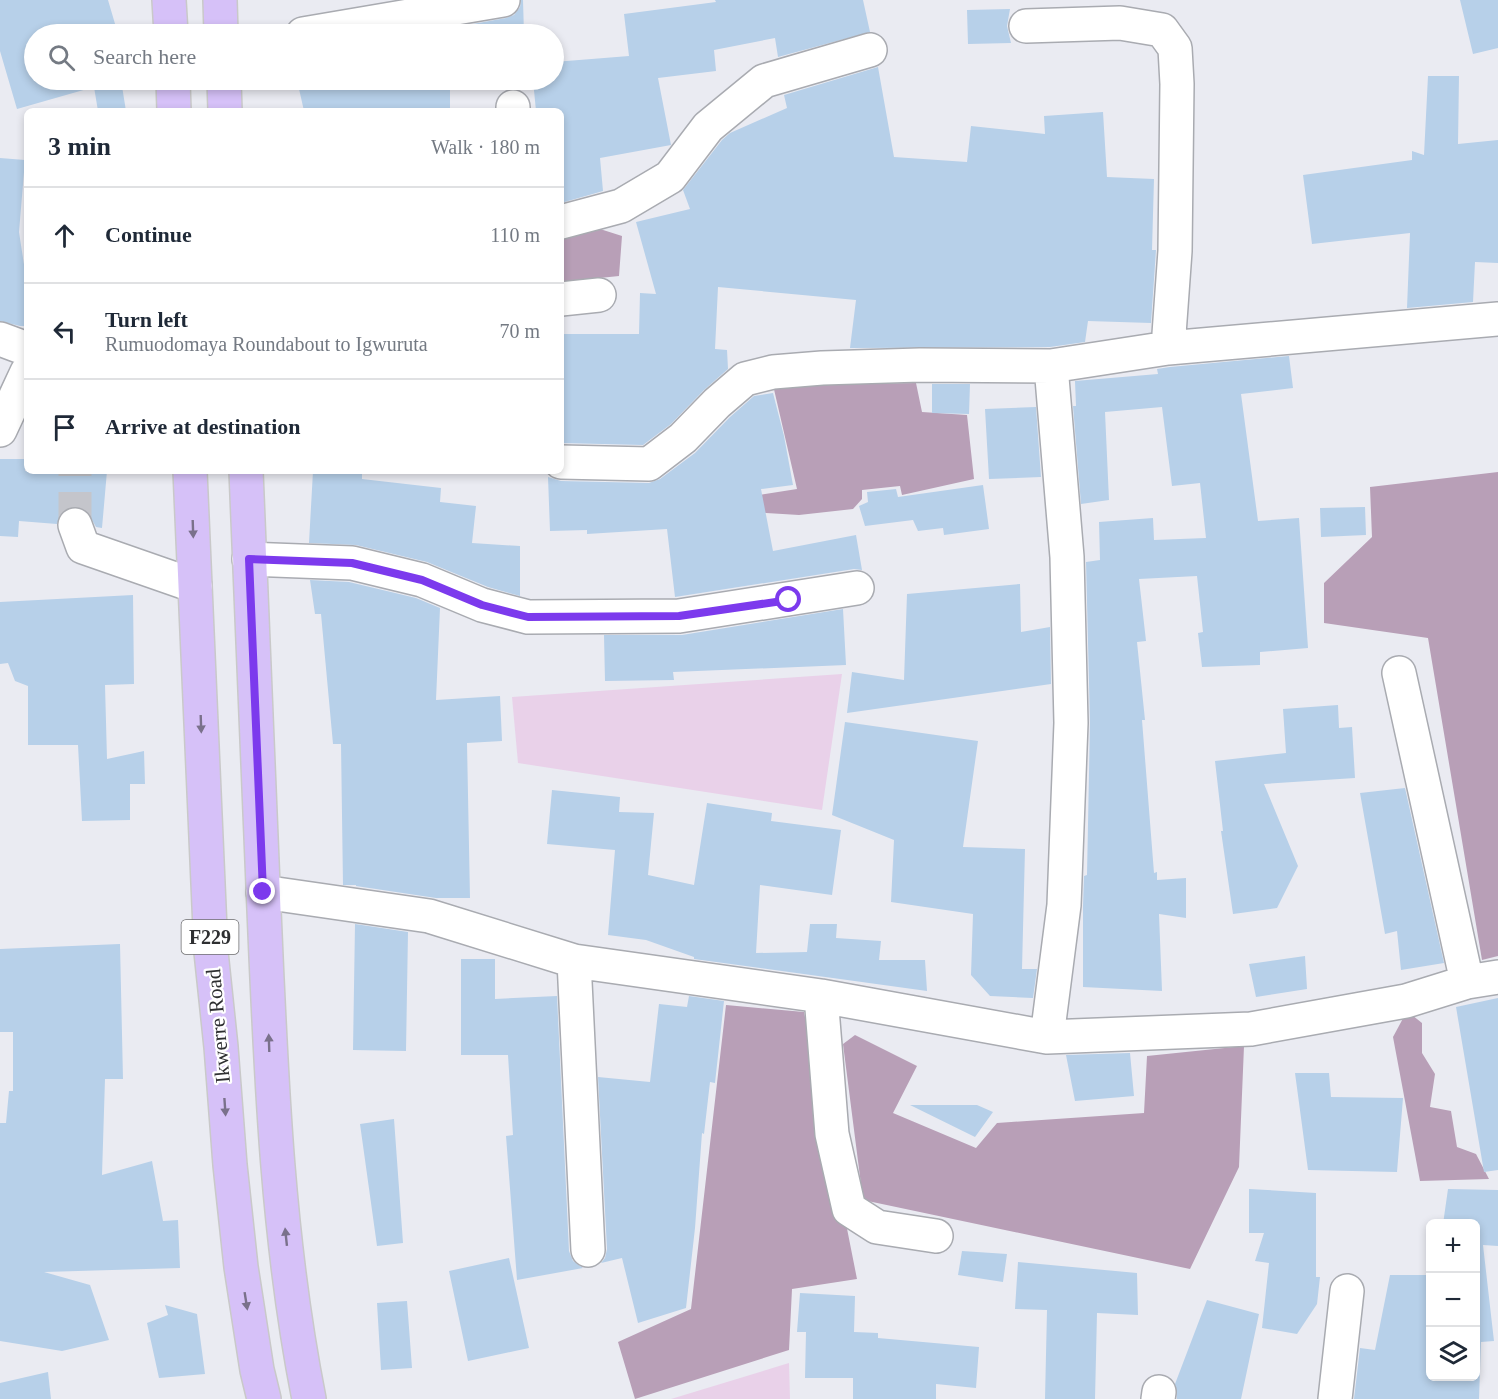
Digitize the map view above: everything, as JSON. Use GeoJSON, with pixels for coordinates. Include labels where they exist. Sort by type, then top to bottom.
{"type":"FeatureCollection","features":[{"type":"Feature","properties":{"kind":"main road"},"geometry":{"type":"LineString","coordinates":[[169,0],[170,24]]}},
{"type":"Feature","properties":{"kind":"main road"},"geometry":{"type":"LineString","coordinates":[[220,0],[221,24]]}},
{"type":"Feature","properties":{"kind":"main road"},"geometry":{"type":"LineString","coordinates":[[173,90],[174,108]]}},
{"type":"Feature","properties":{"kind":"main road"},"geometry":{"type":"LineString","coordinates":[[224,90],[225,108]]}},
{"type":"Feature","properties":{"kind":"main road","name":"Ikwerre Road"},"geometry":{"type":"LineString","coordinates":[[190,474],[211,952],[241,1267],[257,1370],[264,1399]]}},
{"type":"Feature","properties":{"kind":"main road","name":"F229"},"geometry":{"type":"LineString","coordinates":[[246,474],[270,1059],[277,1161],[290,1272],[309,1399]]}},
{"type":"Feature","properties":{"kind":"street"},"geometry":{"type":"LineString","coordinates":[[362,24],[503,0]]}},
{"type":"Feature","properties":{"kind":"street"},"geometry":{"type":"LineString","coordinates":[[1026,26],[1120,23],[1162,30],[1174,48],[1177,84],[1177,155],[1168,348]]}},
{"type":"Feature","properties":{"kind":"street"},"geometry":{"type":"LineString","coordinates":[[564,221],[621,206],[670,177],[708,127],[764,81],[870,50]]}},
{"type":"Feature","properties":{"kind":"street"},"geometry":{"type":"LineString","coordinates":[[564,299],[599,295]]}},
{"type":"Feature","properties":{"kind":"street"},"geometry":{"type":"LineString","coordinates":[[564,462],[649,464],[683,438],[717,403],[745,379],[773,372],[920,365],[1052,366],[1168,348],[1498,319]]}},
{"type":"Feature","properties":{"kind":"street"},"geometry":{"type":"LineString","coordinates":[[0,339],[24,348]]}},
{"type":"Feature","properties":{"kind":"street"},"geometry":{"type":"LineString","coordinates":[[1047,1037],[1064,905],[1071,723],[1067,557],[1052,366]]}},
{"type":"Feature","properties":{"kind":"street"},"geometry":{"type":"LineString","coordinates":[[0,430],[24,378]]}},
{"type":"Feature","properties":{"kind":"street"},"geometry":{"type":"LineString","coordinates":[[75,525],[83,547],[195,586]]}},
{"type":"Feature","properties":{"kind":"street"},"geometry":{"type":"LineString","coordinates":[[249,559],[352,563],[422,580],[482,605],[528,617],[679,616],[857,588]]}},
{"type":"Feature","properties":{"kind":"street"},"geometry":{"type":"LineString","coordinates":[[263,892],[429,916],[574,961],[821,996],[1047,1037],[1251,1029],[1406,1001],[1482,980],[1399,673]]}},
{"type":"Feature","properties":{"kind":"street"},"geometry":{"type":"LineString","coordinates":[[574,961],[588,1250]]}},
{"type":"Feature","properties":{"kind":"street"},"geometry":{"type":"LineString","coordinates":[[821,996],[832,1134],[849,1209],[877,1227],[936,1236]]}},
{"type":"Feature","properties":{"kind":"street"},"geometry":{"type":"LineString","coordinates":[[1335,1399],[1347,1291]]}},
{"type":"Feature","properties":{"kind":"shaded area"},"geometry":{"type":"Polygon","coordinates":[[[600,229],[622,236],[619,276],[564,282],[564,239],[600,229]]]}},
{"type":"Feature","properties":{"kind":"shaded area"},"geometry":{"type":"Polygon","coordinates":[[[916,383],[922,412],[967,415],[974,479],[902,495],[900,486],[862,490],[862,499],[853,509],[799,515],[751,512],[752,496],[797,489],[773,385],[916,383]]]}},
{"type":"Feature","properties":{"kind":"shaded area"},"geometry":{"type":"Polygon","coordinates":[[[1498,472],[1498,956],[1482,960],[1428,638],[1324,623],[1324,583],[1372,537],[1370,487],[1498,472]]]}},
{"type":"Feature","properties":{"kind":"shaded area"},"geometry":{"type":"Polygon","coordinates":[[[842,674],[822,810],[518,763],[512,697],[842,674]]]}},
{"type":"Feature","properties":{"kind":"shaded area"},"geometry":{"type":"Polygon","coordinates":[[[726,1005],[804,1012],[857,1279],[792,1289],[789,1350],[635,1399],[618,1342],[691,1309],[726,1005]]]}},
{"type":"Feature","properties":{"kind":"shaded area"},"geometry":{"type":"Polygon","coordinates":[[[1407,1011],[1422,1023],[1422,1053],[1435,1074],[1430,1107],[1451,1111],[1457,1147],[1476,1154],[1489,1179],[1420,1181],[1393,1037],[1407,1011]]]}},
{"type":"Feature","properties":{"kind":"shaded area"},"geometry":{"type":"Polygon","coordinates":[[[855,1035],[917,1066],[893,1113],[976,1148],[997,1123],[1144,1113],[1147,1056],[1244,1046],[1239,1167],[1190,1269],[863,1200],[843,1044],[855,1035]]]}},
{"type":"Feature","properties":{"kind":"shaded area"},"geometry":{"type":"Polygon","coordinates":[[[789,1363],[790,1399],[671,1399],[789,1363]]]}},
{"type":"Feature","properties":{"kind":"building"},"geometry":{"type":"Polygon","coordinates":[[[0,0],[108,0],[115,24],[24,24],[24,90],[84,90],[17,109],[0,51],[0,0]]]}},
{"type":"Feature","properties":{"kind":"building"},"geometry":{"type":"Polygon","coordinates":[[[521,0],[523,0],[524,24],[473,24],[506,18],[514,15],[520,7],[521,0]]]}},
{"type":"Feature","properties":{"kind":"building"},"geometry":{"type":"Polygon","coordinates":[[[715,0],[863,0],[870,32],[778,57],[775,38],[714,50],[716,71],[658,78],[671,145],[600,158],[603,191],[564,202],[564,108],[536,108],[534,90],[564,90],[564,61],[629,56],[624,14],[716,2],[715,0]]]}},
{"type":"Feature","properties":{"kind":"building"},"geometry":{"type":"Polygon","coordinates":[[[1460,0],[1498,0],[1498,48],[1473,54],[1460,0]]]}},
{"type":"Feature","properties":{"kind":"building"},"geometry":{"type":"Polygon","coordinates":[[[1010,9],[1007,26],[1011,43],[968,44],[967,10],[1010,9]]]}},
{"type":"Feature","properties":{"kind":"building"},"geometry":{"type":"Polygon","coordinates":[[[878,67],[894,157],[967,162],[971,126],[1045,134],[1044,116],[1103,112],[1107,177],[1154,179],[1152,250],[1156,250],[1151,323],[1088,321],[1085,342],[1050,347],[850,348],[856,300],[718,287],[715,349],[727,350],[728,369],[671,424],[643,445],[564,443],[564,334],[639,334],[640,293],[656,294],[636,222],[690,209],[683,190],[722,140],[730,133],[787,108],[784,95],[878,67]]]}},
{"type":"Feature","properties":{"kind":"building"},"geometry":{"type":"Polygon","coordinates":[[[1428,76],[1459,76],[1458,144],[1498,140],[1498,263],[1475,262],[1473,302],[1407,308],[1410,233],[1312,244],[1303,175],[1412,160],[1412,151],[1424,155],[1428,76]]]}},
{"type":"Feature","properties":{"kind":"building"},"geometry":{"type":"Polygon","coordinates":[[[94,90],[123,90],[126,108],[98,108],[94,90]]]}},
{"type":"Feature","properties":{"kind":"building"},"geometry":{"type":"Polygon","coordinates":[[[299,90],[450,90],[450,108],[303,108],[299,90]]]}},
{"type":"Feature","properties":{"kind":"building"},"geometry":{"type":"Polygon","coordinates":[[[0,158],[24,160],[19,232],[24,264],[24,326],[0,321],[0,158]]]}},
{"type":"Feature","properties":{"kind":"building"},"geometry":{"type":"Polygon","coordinates":[[[1289,356],[1293,388],[1241,394],[1258,521],[1299,518],[1308,648],[1260,652],[1260,665],[1202,667],[1198,633],[1203,632],[1197,576],[1139,579],[1146,641],[1137,642],[1145,720],[1142,720],[1154,873],[1157,872],[1157,880],[1186,878],[1186,918],[1159,914],[1162,991],[1083,987],[1083,906],[1084,876],[1087,875],[1090,723],[1086,562],[1100,560],[1099,522],[1153,518],[1154,540],[1206,538],[1200,483],[1172,486],[1162,407],[1105,412],[1109,500],[1081,504],[1073,406],[1076,406],[1075,381],[1158,374],[1157,369],[1170,367],[1289,356]]]}},
{"type":"Feature","properties":{"kind":"building"},"geometry":{"type":"Polygon","coordinates":[[[932,384],[970,384],[969,414],[932,413],[932,384]]]}},
{"type":"Feature","properties":{"kind":"building"},"geometry":{"type":"Polygon","coordinates":[[[773,393],[793,485],[761,489],[773,551],[856,535],[862,570],[854,569],[675,597],[667,529],[587,534],[587,530],[550,531],[548,477],[561,481],[649,483],[660,479],[695,453],[754,396],[773,393]]]}},
{"type":"Feature","properties":{"kind":"building"},"geometry":{"type":"Polygon","coordinates":[[[1036,407],[1041,477],[989,479],[985,409],[1036,407]]]}},
{"type":"Feature","properties":{"kind":"building"},"geometry":{"type":"Polygon","coordinates":[[[0,459],[24,459],[24,474],[107,474],[102,528],[96,527],[87,511],[78,507],[68,508],[61,513],[57,524],[19,521],[18,537],[0,536],[0,459]]]}},
{"type":"Feature","properties":{"kind":"building"},"geometry":{"type":"Polygon","coordinates":[[[313,474],[362,474],[362,479],[441,488],[440,502],[476,506],[472,543],[520,546],[520,596],[488,587],[427,562],[356,545],[309,543],[313,474]]]}},
{"type":"Feature","properties":{"kind":"building"},"geometry":{"type":"Polygon","coordinates":[[[983,485],[989,529],[944,535],[943,528],[918,531],[913,520],[865,526],[859,506],[868,502],[867,492],[896,489],[898,497],[983,485]]]}},
{"type":"Feature","properties":{"kind":"building"},"geometry":{"type":"Polygon","coordinates":[[[1365,507],[1366,535],[1321,537],[1320,508],[1365,507]]]}},
{"type":"Feature","properties":{"kind":"building"},"geometry":{"type":"Polygon","coordinates":[[[310,580],[349,582],[416,598],[440,608],[436,700],[500,696],[502,741],[467,743],[470,898],[436,898],[343,885],[341,744],[333,744],[321,614],[315,614],[310,580]]]}},
{"type":"Feature","properties":{"kind":"building"},"geometry":{"type":"Polygon","coordinates":[[[1020,584],[1021,632],[1050,627],[1051,684],[847,713],[852,672],[904,680],[907,594],[1020,584]]]}},
{"type":"Feature","properties":{"kind":"building"},"geometry":{"type":"Polygon","coordinates":[[[133,595],[134,684],[105,685],[107,759],[144,751],[145,784],[130,784],[130,820],[82,821],[78,745],[28,745],[28,686],[15,681],[8,663],[0,664],[0,602],[133,595]]]}},
{"type":"Feature","properties":{"kind":"building"},"geometry":{"type":"Polygon","coordinates":[[[843,609],[846,665],[673,672],[674,680],[605,681],[604,635],[682,635],[843,609]]]}},
{"type":"Feature","properties":{"kind":"building"},"geometry":{"type":"Polygon","coordinates":[[[1338,705],[1339,728],[1352,727],[1355,778],[1264,784],[1298,866],[1277,908],[1233,914],[1221,831],[1223,831],[1215,761],[1286,753],[1283,709],[1338,705]]]}},
{"type":"Feature","properties":{"kind":"building"},"geometry":{"type":"Polygon","coordinates":[[[845,722],[978,741],[963,847],[1025,849],[1022,969],[1037,969],[1033,998],[990,996],[971,975],[973,914],[891,902],[894,840],[832,815],[845,722]]]}},
{"type":"Feature","properties":{"kind":"building"},"geometry":{"type":"Polygon","coordinates":[[[1405,788],[1444,963],[1401,970],[1397,931],[1385,934],[1360,793],[1405,788]]]}},
{"type":"Feature","properties":{"kind":"building"},"geometry":{"type":"Polygon","coordinates":[[[552,790],[620,797],[619,812],[654,813],[648,875],[694,885],[707,803],[772,813],[771,821],[841,830],[832,895],[760,885],[756,953],[807,952],[810,924],[837,924],[836,938],[881,941],[879,960],[925,960],[927,991],[694,959],[694,957],[646,940],[608,935],[615,850],[547,844],[552,790]]]}},
{"type":"Feature","properties":{"kind":"building"},"geometry":{"type":"Polygon","coordinates":[[[355,924],[408,932],[406,1051],[353,1050],[355,924]]]}},
{"type":"Feature","properties":{"kind":"building"},"geometry":{"type":"Polygon","coordinates":[[[120,944],[123,1079],[105,1079],[102,1175],[152,1161],[163,1221],[178,1220],[180,1268],[44,1272],[90,1285],[109,1340],[62,1351],[0,1341],[0,1123],[6,1123],[9,1091],[13,1091],[13,1032],[0,1032],[0,949],[120,944]]]}},
{"type":"Feature","properties":{"kind":"building"},"geometry":{"type":"Polygon","coordinates":[[[1305,956],[1307,989],[1256,997],[1249,964],[1305,956]]]}},
{"type":"Feature","properties":{"kind":"building"},"geometry":{"type":"Polygon","coordinates":[[[461,959],[495,959],[495,999],[557,996],[569,1251],[573,1261],[583,1268],[517,1280],[506,1136],[513,1135],[508,1055],[461,1055],[461,959]]]}},
{"type":"Feature","properties":{"kind":"building"},"geometry":{"type":"Polygon","coordinates":[[[689,996],[724,1001],[715,1083],[710,1082],[704,1134],[702,1133],[686,1308],[638,1323],[622,1258],[601,1263],[607,1249],[598,1077],[650,1082],[659,1004],[687,1007],[689,996]]]}},
{"type":"Feature","properties":{"kind":"building"},"geometry":{"type":"Polygon","coordinates":[[[1498,998],[1498,1170],[1484,1172],[1456,1007],[1498,998]]]}},
{"type":"Feature","properties":{"kind":"building"},"geometry":{"type":"Polygon","coordinates":[[[1130,1053],[1134,1096],[1075,1101],[1066,1055],[1130,1053]]]}},
{"type":"Feature","properties":{"kind":"building"},"geometry":{"type":"Polygon","coordinates":[[[1295,1073],[1329,1073],[1331,1097],[1403,1098],[1397,1172],[1308,1170],[1295,1073]]]}},
{"type":"Feature","properties":{"kind":"building"},"geometry":{"type":"Polygon","coordinates":[[[910,1105],[977,1105],[993,1112],[975,1137],[910,1105]]]}},
{"type":"Feature","properties":{"kind":"building"},"geometry":{"type":"Polygon","coordinates":[[[394,1119],[403,1243],[377,1246],[360,1124],[394,1119]]]}},
{"type":"Feature","properties":{"kind":"building"},"geometry":{"type":"Polygon","coordinates":[[[1249,1189],[1316,1193],[1316,1277],[1320,1277],[1317,1304],[1297,1334],[1262,1328],[1269,1263],[1255,1261],[1264,1233],[1249,1233],[1249,1189]]]}},
{"type":"Feature","properties":{"kind":"building"},"geometry":{"type":"Polygon","coordinates":[[[1448,1189],[1498,1190],[1498,1246],[1483,1245],[1494,1341],[1481,1342],[1480,1370],[1480,1219],[1444,1219],[1448,1189]]]}},
{"type":"Feature","properties":{"kind":"building"},"geometry":{"type":"Polygon","coordinates":[[[962,1251],[1007,1254],[1003,1282],[958,1275],[962,1251]]]}},
{"type":"Feature","properties":{"kind":"building"},"geometry":{"type":"Polygon","coordinates":[[[509,1258],[529,1348],[468,1361],[449,1271],[509,1258]]]}},
{"type":"Feature","properties":{"kind":"building"},"geometry":{"type":"Polygon","coordinates":[[[1018,1262],[1137,1273],[1138,1315],[1097,1313],[1095,1399],[1045,1399],[1047,1310],[1015,1309],[1018,1262]]]}},
{"type":"Feature","properties":{"kind":"building"},"geometry":{"type":"Polygon","coordinates":[[[1390,1275],[1426,1275],[1426,1381],[1480,1381],[1479,1399],[1354,1399],[1360,1348],[1375,1350],[1390,1275]]]}},
{"type":"Feature","properties":{"kind":"building"},"geometry":{"type":"Polygon","coordinates":[[[800,1293],[855,1296],[854,1332],[878,1333],[878,1338],[979,1347],[976,1388],[936,1384],[936,1399],[853,1399],[853,1378],[805,1378],[806,1332],[797,1332],[800,1293]]]}},
{"type":"Feature","properties":{"kind":"building"},"geometry":{"type":"Polygon","coordinates":[[[1207,1300],[1259,1314],[1241,1399],[1177,1399],[1175,1384],[1207,1300]]]}},
{"type":"Feature","properties":{"kind":"building"},"geometry":{"type":"Polygon","coordinates":[[[407,1301],[412,1368],[381,1370],[377,1303],[407,1301]]]}},
{"type":"Feature","properties":{"kind":"building"},"geometry":{"type":"Polygon","coordinates":[[[165,1305],[197,1314],[205,1374],[159,1378],[147,1323],[168,1315],[165,1305]]]}},
{"type":"Feature","properties":{"kind":"building"},"geometry":{"type":"Polygon","coordinates":[[[48,1372],[51,1399],[0,1399],[0,1383],[48,1372]]]}},
{"type":"Feature","properties":{"kind":"tunnel"},"geometry":{"type":"LineString","coordinates":[[75,474],[75,525]]}},
{"type":"Feature","properties":{"kind":"route"},"geometry":{"type":"LineString","coordinates":[[263,892],[249,559],[352,563],[422,580],[482,605],[528,617],[679,616],[789,600]]}}]}
